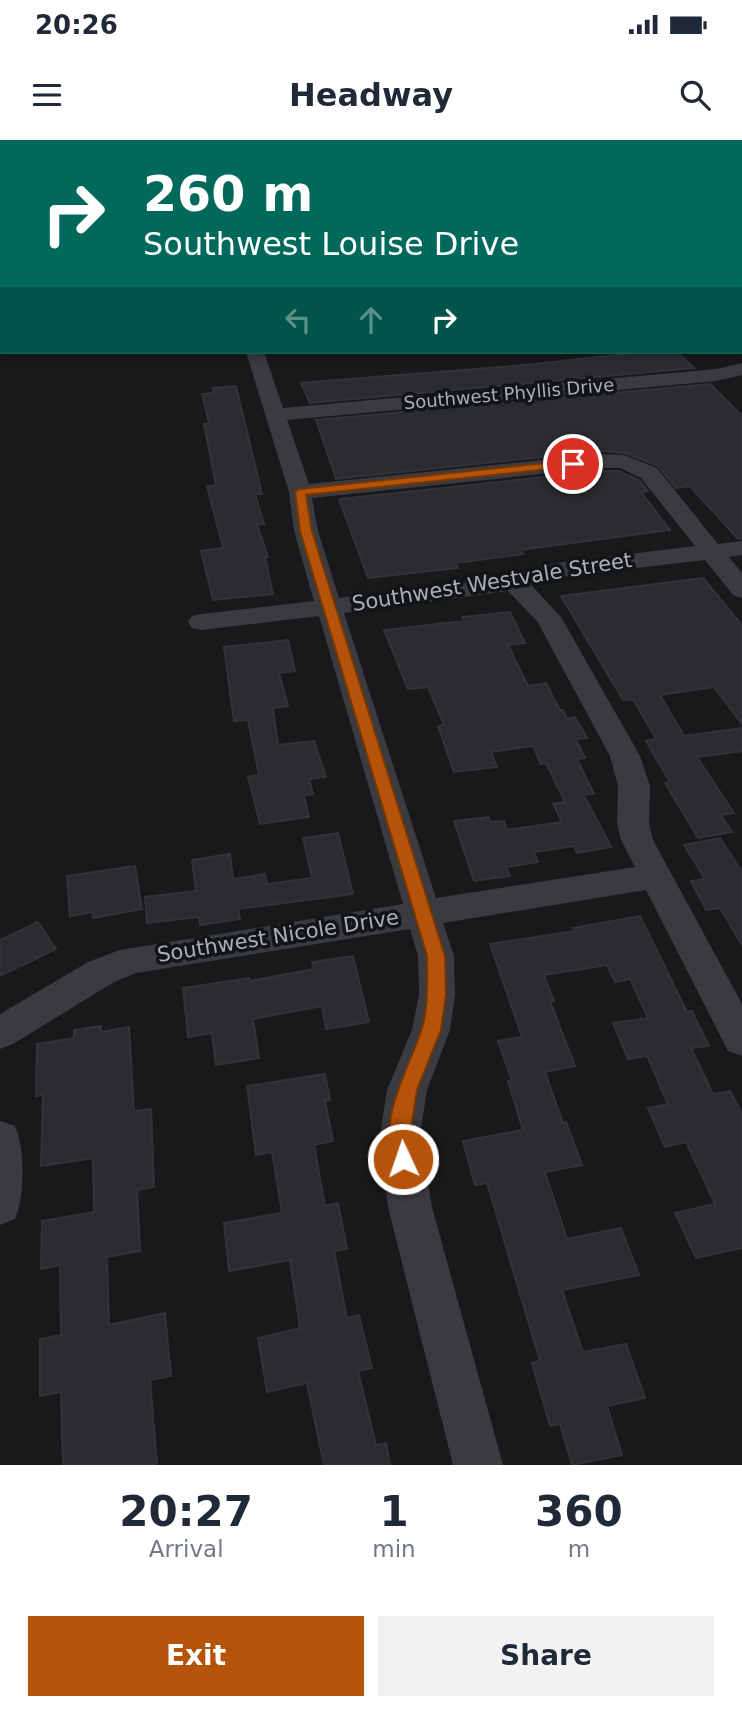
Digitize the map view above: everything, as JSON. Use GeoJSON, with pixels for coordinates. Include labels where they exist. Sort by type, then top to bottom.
{"type":"FeatureCollection","features":[{"type":"Feature","properties":{"kind":"street"},"geometry":{"type":"LineString","coordinates":[[256,354],[300,492],[306,531],[328,606],[436,956],[437,995],[431,1030],[407,1090],[400,1135],[410,1207],[478,1465]]}},
{"type":"Feature","properties":{"kind":"street","name":"Southwest Phyllis Drive"},"geometry":{"type":"LineString","coordinates":[[276,415],[718,375],[742,369]]}},
{"type":"Feature","properties":{"kind":"street"},"geometry":{"type":"LineString","coordinates":[[718,375],[742,392]]}},
{"type":"Feature","properties":{"kind":"street"},"geometry":{"type":"LineString","coordinates":[[300,492],[600,461],[624,462],[649,473],[742,590]]}},
{"type":"Feature","properties":{"kind":"street","name":"Southwest Westvale Street"},"geometry":{"type":"LineString","coordinates":[[201,622],[514,582],[556,570],[742,548]]}},
{"type":"Feature","properties":{"kind":"street"},"geometry":{"type":"LineString","coordinates":[[514,582],[548,617],[625,756],[634,786],[637,841],[742,1040]]}},
{"type":"Feature","properties":{"kind":"street","name":"Southwest Nicole Drive"},"geometry":{"type":"LineString","coordinates":[[0,1033],[101,972],[133,960],[656,876]]}},
{"type":"Feature","properties":{"kind":"street"},"geometry":{"type":"LineString","coordinates":[[0,1139],[0,1205]]}},
{"type":"Feature","properties":{"kind":"building"},"geometry":{"type":"Polygon","coordinates":[[[625,354],[679,354],[694,368],[310,403],[301,383],[625,354]]]}},
{"type":"Feature","properties":{"kind":"building"},"geometry":{"type":"Polygon","coordinates":[[[710,384],[742,416],[742,538],[738,539],[690,486],[676,488],[658,466],[625,453],[600,451],[336,479],[316,420],[710,384]]]}},
{"type":"Feature","properties":{"kind":"building"},"geometry":{"type":"Polygon","coordinates":[[[236,386],[262,494],[255,494],[264,524],[257,524],[268,557],[265,557],[273,594],[213,600],[201,551],[223,548],[207,486],[216,485],[204,424],[209,423],[202,394],[214,393],[213,388],[236,386]]]}},
{"type":"Feature","properties":{"kind":"building"},"geometry":{"type":"Polygon","coordinates":[[[619,471],[639,480],[648,491],[641,492],[670,530],[520,550],[523,554],[456,563],[458,568],[368,578],[339,499],[619,471]]]}},
{"type":"Feature","properties":{"kind":"building"},"geometry":{"type":"Polygon","coordinates":[[[703,578],[742,625],[742,724],[714,687],[660,695],[684,736],[742,728],[742,751],[697,757],[734,813],[721,815],[732,832],[698,838],[665,783],[670,782],[646,741],[656,739],[633,699],[623,700],[561,596],[703,578]]]}},
{"type":"Feature","properties":{"kind":"building"},"geometry":{"type":"Polygon","coordinates":[[[510,612],[525,643],[508,645],[528,686],[546,683],[560,710],[563,710],[567,719],[575,717],[587,738],[576,739],[585,758],[577,759],[594,794],[584,795],[611,847],[577,853],[574,846],[534,852],[538,862],[506,867],[510,876],[474,881],[454,821],[488,817],[491,822],[504,821],[507,830],[562,822],[553,804],[565,802],[546,763],[541,764],[533,746],[491,752],[497,767],[454,772],[438,726],[444,725],[428,687],[408,689],[384,630],[464,621],[462,617],[510,612]]]}},
{"type":"Feature","properties":{"kind":"building"},"geometry":{"type":"Polygon","coordinates":[[[288,640],[295,671],[279,673],[288,706],[273,708],[278,745],[314,741],[326,777],[309,779],[313,794],[304,796],[309,817],[260,824],[248,777],[259,775],[248,720],[234,721],[224,647],[288,640]]]}},
{"type":"Feature","properties":{"kind":"building"},"geometry":{"type":"Polygon","coordinates":[[[338,833],[353,894],[238,909],[240,919],[200,925],[199,917],[147,923],[145,897],[196,891],[192,860],[230,854],[233,879],[265,874],[267,884],[312,878],[303,838],[338,833]]]}},
{"type":"Feature","properties":{"kind":"building"},"geometry":{"type":"Polygon","coordinates":[[[720,838],[742,872],[742,945],[720,908],[706,910],[691,881],[705,879],[684,845],[720,838]]]}},
{"type":"Feature","properties":{"kind":"building"},"geometry":{"type":"Polygon","coordinates":[[[135,866],[142,909],[93,918],[92,912],[70,916],[67,876],[135,866]]]}},
{"type":"Feature","properties":{"kind":"building"},"geometry":{"type":"Polygon","coordinates":[[[640,916],[687,1012],[692,1011],[709,1046],[691,1048],[713,1094],[730,1091],[742,1113],[742,1248],[696,1258],[675,1213],[715,1204],[686,1142],[665,1147],[648,1108],[668,1104],[647,1056],[628,1059],[613,1023],[648,1018],[630,979],[615,982],[607,965],[544,975],[554,1001],[550,1001],[575,1066],[545,1072],[563,1123],[566,1122],[582,1165],[545,1172],[567,1239],[621,1228],[639,1275],[562,1290],[583,1352],[626,1344],[645,1398],[607,1406],[622,1455],[572,1465],[560,1424],[550,1426],[532,1363],[540,1361],[487,1183],[475,1185],[463,1141],[523,1130],[508,1081],[512,1081],[498,1041],[522,1037],[490,944],[575,931],[573,928],[640,916]]]}},
{"type":"Feature","properties":{"kind":"building"},"geometry":{"type":"Polygon","coordinates":[[[38,922],[56,949],[0,976],[0,940],[38,922]]]}},
{"type":"Feature","properties":{"kind":"building"},"geometry":{"type":"Polygon","coordinates":[[[353,956],[369,1022],[326,1029],[322,1006],[253,1019],[259,1058],[216,1065],[212,1033],[188,1037],[183,988],[249,978],[250,981],[314,969],[312,962],[353,956]]]}},
{"type":"Feature","properties":{"kind":"building"},"geometry":{"type":"Polygon","coordinates":[[[101,1026],[101,1032],[129,1027],[134,1111],[151,1109],[154,1187],[137,1190],[140,1251],[107,1257],[109,1325],[165,1313],[171,1376],[150,1380],[157,1465],[63,1465],[61,1392],[40,1396],[40,1339],[61,1335],[60,1265],[41,1269],[42,1221],[94,1212],[93,1158],[41,1166],[43,1095],[36,1096],[37,1044],[74,1038],[74,1030],[101,1026]]]}},
{"type":"Feature","properties":{"kind":"building"},"geometry":{"type":"Polygon","coordinates":[[[325,1074],[330,1100],[325,1101],[333,1141],[314,1145],[325,1206],[338,1203],[347,1249],[334,1251],[347,1318],[359,1315],[372,1368],[358,1371],[376,1445],[386,1443],[390,1465],[324,1465],[307,1383],[267,1392],[258,1338],[300,1328],[290,1260],[229,1271],[224,1223],[282,1213],[272,1152],[256,1155],[247,1086],[325,1074]]]}},
{"type":"Feature","properties":{"kind":"route"},"geometry":{"type":"LineString","coordinates":[[403,1159],[400,1135],[407,1090],[431,1030],[437,995],[436,956],[306,531],[300,492],[573,464]]}}]}
